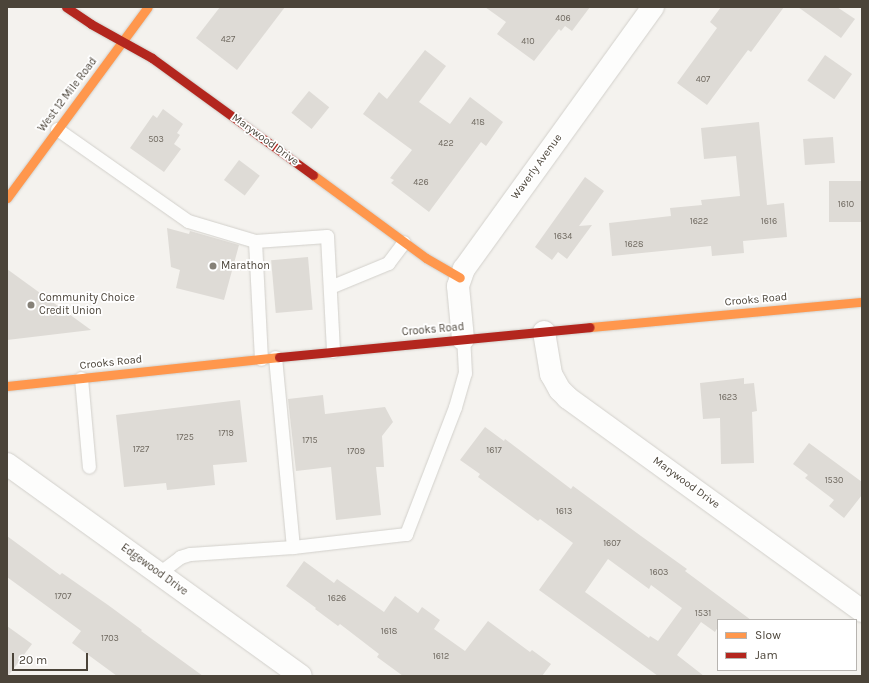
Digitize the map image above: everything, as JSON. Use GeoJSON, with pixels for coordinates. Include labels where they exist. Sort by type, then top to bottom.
{"type":"FeatureCollection","features":[{"type":"Feature","properties":{"kind":"main road","name":"Marywood Drive"},"geometry":{"type":"LineString","coordinates":[[66,7],[91,24],[152,58],[435,265],[460,278]]}},
{"type":"Feature","properties":{"kind":"main road","name":"West 12 Mile Road"},"geometry":{"type":"LineString","coordinates":[[7,198],[148,7]]}},
{"type":"Feature","properties":{"kind":"main road","name":"Crooks Road"},"geometry":{"type":"LineString","coordinates":[[7,386],[333,351],[862,302]]}},
{"type":"Feature","properties":{"kind":"street","name":"Waverly Avenue"},"geometry":{"type":"LineString","coordinates":[[463,339],[458,286],[464,268],[653,7]]}},
{"type":"Feature","properties":{"kind":"street","name":"Marywood Drive"},"geometry":{"type":"LineString","coordinates":[[544,332],[551,374],[560,390],[568,398],[862,611]]}},
{"type":"Feature","properties":{"kind":"street","name":"Edgewood Drive"},"geometry":{"type":"LineString","coordinates":[[7,464],[301,676]]}},
{"type":"Feature","properties":{"kind":"lane"},"geometry":{"type":"LineString","coordinates":[[57,129],[188,221],[256,241],[326,236],[333,351]]}},
{"type":"Feature","properties":{"kind":"lane"},"geometry":{"type":"LineString","coordinates":[[256,241],[261,359]]}},
{"type":"Feature","properties":{"kind":"lane"},"geometry":{"type":"LineString","coordinates":[[330,287],[388,264],[404,242]]}},
{"type":"Feature","properties":{"kind":"lane"},"geometry":{"type":"LineString","coordinates":[[159,573],[180,557],[190,554],[293,547],[406,534],[459,393],[465,373],[463,339]]}},
{"type":"Feature","properties":{"kind":"lane"},"geometry":{"type":"LineString","coordinates":[[275,357],[293,547]]}},
{"type":"Feature","properties":{"kind":"lane"},"geometry":{"type":"LineString","coordinates":[[81,378],[88,467]]}},
{"type":"Feature","properties":{"kind":"building"},"geometry":{"type":"Polygon","coordinates":[[[220,7],[285,7],[237,70],[196,38],[220,7]]]}},
{"type":"Feature","properties":{"kind":"building"},"geometry":{"type":"Polygon","coordinates":[[[485,7],[590,7],[572,31],[565,26],[561,31],[559,29],[534,61],[497,34],[506,22],[485,7]]]}},
{"type":"Feature","properties":{"kind":"building"},"geometry":{"type":"Polygon","coordinates":[[[721,7],[784,7],[751,52],[748,50],[707,105],[677,83],[717,28],[710,22],[721,7]]]}},
{"type":"Feature","properties":{"kind":"building"},"geometry":{"type":"Polygon","coordinates":[[[798,7],[837,7],[855,19],[841,38],[798,7]]]}},
{"type":"Feature","properties":{"kind":"building"},"geometry":{"type":"Polygon","coordinates":[[[425,50],[446,66],[419,102],[450,124],[470,97],[503,122],[486,146],[481,142],[429,212],[391,183],[394,180],[390,178],[412,150],[363,114],[379,92],[387,99],[425,50]]]}},
{"type":"Feature","properties":{"kind":"building"},"geometry":{"type":"Polygon","coordinates":[[[825,55],[852,74],[834,99],[807,80],[825,55]]]}},
{"type":"Feature","properties":{"kind":"building"},"geometry":{"type":"Polygon","coordinates":[[[309,91],[329,107],[312,129],[291,113],[309,91]]]}},
{"type":"Feature","properties":{"kind":"building"},"geometry":{"type":"Polygon","coordinates":[[[163,109],[183,124],[177,133],[180,135],[174,144],[181,149],[164,172],[130,148],[153,115],[157,118],[163,109]]]}},
{"type":"Feature","properties":{"kind":"building"},"geometry":{"type":"Polygon","coordinates":[[[759,122],[767,205],[784,203],[787,237],[743,241],[744,253],[712,256],[711,246],[612,256],[609,223],[671,216],[670,208],[702,205],[701,200],[740,196],[736,156],[704,159],[701,128],[759,122]]]}},
{"type":"Feature","properties":{"kind":"building"},"geometry":{"type":"Polygon","coordinates":[[[833,137],[835,163],[805,165],[803,139],[833,137]]]}},
{"type":"Feature","properties":{"kind":"building"},"geometry":{"type":"Polygon","coordinates":[[[239,160],[260,176],[245,196],[224,180],[239,160]]]}},
{"type":"Feature","properties":{"kind":"building"},"geometry":{"type":"Polygon","coordinates":[[[585,177],[604,191],[579,226],[592,225],[567,259],[558,252],[552,260],[535,247],[585,177]]]}},
{"type":"Feature","properties":{"kind":"building"},"geometry":{"type":"Polygon","coordinates":[[[829,181],[862,181],[862,222],[829,222],[829,181]]]}},
{"type":"Feature","properties":{"kind":"building"},"geometry":{"type":"Polygon","coordinates":[[[167,228],[189,234],[190,231],[239,245],[224,300],[176,288],[180,270],[171,267],[167,228]]]}},
{"type":"Feature","properties":{"kind":"building"},"geometry":{"type":"Polygon","coordinates":[[[308,257],[313,310],[276,313],[271,260],[308,257]]]}},
{"type":"Feature","properties":{"kind":"building","name":"Community Choice Credit Union"},"geometry":{"type":"Polygon","coordinates":[[[7,269],[91,330],[7,340],[7,269]]]}},
{"type":"Feature","properties":{"kind":"building"},"geometry":{"type":"Polygon","coordinates":[[[744,378],[744,384],[754,383],[757,411],[752,412],[754,463],[721,464],[720,418],[703,419],[700,383],[744,378]]]}},
{"type":"Feature","properties":{"kind":"building"},"geometry":{"type":"Polygon","coordinates":[[[323,395],[325,414],[385,407],[393,422],[382,436],[384,467],[376,467],[381,515],[336,520],[331,467],[296,471],[288,399],[323,395]]]}},
{"type":"Feature","properties":{"kind":"building"},"geometry":{"type":"Polygon","coordinates":[[[240,400],[247,462],[213,465],[215,485],[167,490],[166,483],[124,487],[116,415],[240,400]]]}},
{"type":"Feature","properties":{"kind":"building"},"geometry":{"type":"Polygon","coordinates":[[[485,427],[504,441],[505,439],[571,489],[573,486],[687,569],[685,571],[750,619],[717,619],[717,629],[715,632],[701,622],[677,655],[704,676],[658,676],[539,590],[573,543],[540,519],[538,521],[478,477],[480,474],[460,460],[485,427]],[[608,559],[585,592],[649,638],[650,636],[658,641],[682,608],[651,585],[649,589],[608,559]]]}},
{"type":"Feature","properties":{"kind":"building"},"geometry":{"type":"Polygon","coordinates":[[[809,443],[862,482],[862,495],[844,518],[829,506],[834,500],[805,478],[808,475],[793,464],[809,443]]]}},
{"type":"Feature","properties":{"kind":"building"},"geometry":{"type":"Polygon","coordinates":[[[7,536],[60,575],[62,573],[108,605],[203,676],[117,676],[72,643],[81,631],[7,577],[7,536]]]}},
{"type":"Feature","properties":{"kind":"building"},"geometry":{"type":"Polygon","coordinates":[[[304,561],[334,583],[337,579],[384,612],[395,596],[418,613],[422,607],[440,620],[434,629],[465,651],[488,621],[530,652],[532,650],[551,664],[542,676],[403,676],[377,657],[379,654],[340,624],[338,626],[286,586],[304,561]]]}},
{"type":"Feature","properties":{"kind":"building"},"geometry":{"type":"Polygon","coordinates":[[[7,626],[32,644],[8,676],[7,676],[7,626]]]}},
{"type":"Feature","properties":{"kind":"traffic: slow"},"geometry":{"type":"LineString","coordinates":[[7,198],[148,7]]}},
{"type":"Feature","properties":{"kind":"traffic: slow"},"geometry":{"type":"LineString","coordinates":[[313,175],[426,258],[460,278]]}},
{"type":"Feature","properties":{"kind":"traffic: slow"},"geometry":{"type":"LineString","coordinates":[[590,327],[862,302]]}},
{"type":"Feature","properties":{"kind":"traffic: slow"},"geometry":{"type":"LineString","coordinates":[[7,386],[279,357]]}},
{"type":"Feature","properties":{"kind":"traffic: jam"},"geometry":{"type":"LineString","coordinates":[[66,7],[91,24],[152,58],[313,175]]}},
{"type":"Feature","properties":{"kind":"traffic: jam"},"geometry":{"type":"LineString","coordinates":[[279,357],[590,327]]}},
{"type":"Feature","properties":{"kind":"place","name":"Marathon"},"geometry":{"type":"Point","coordinates":[213,266]}},
{"type":"Feature","properties":{"kind":"place","name":"Community Choice Credit Union"},"geometry":{"type":"Point","coordinates":[31,305]}}]}
